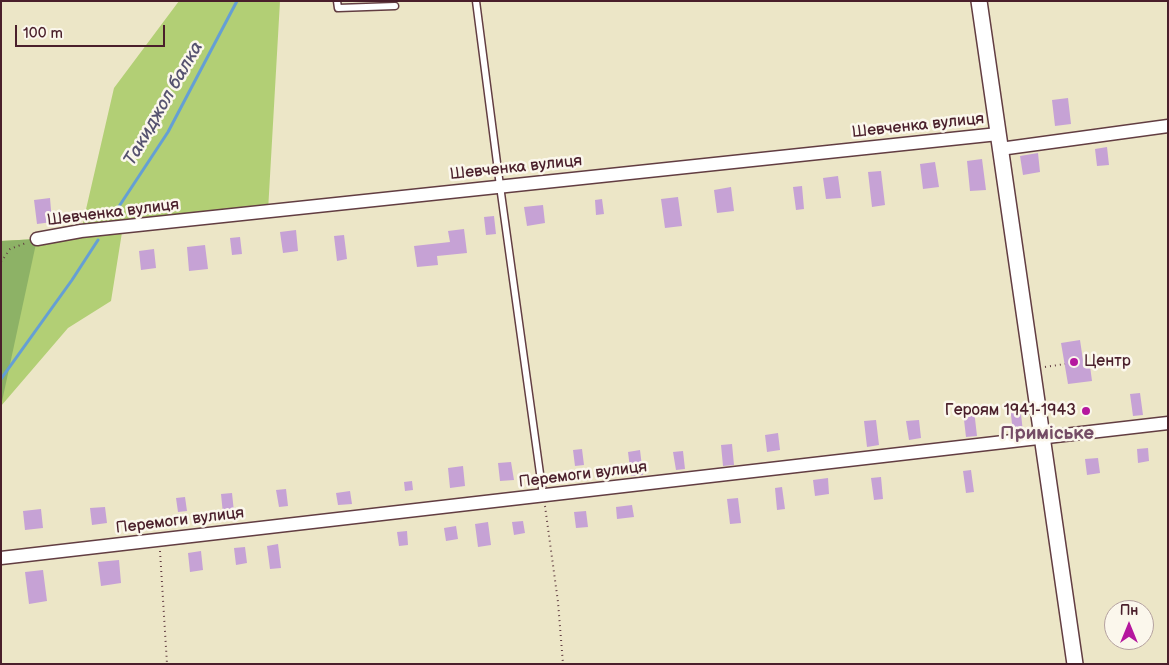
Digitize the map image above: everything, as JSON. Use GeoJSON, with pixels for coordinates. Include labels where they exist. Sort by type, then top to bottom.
{"type":"FeatureCollection","features":[{"type":"Feature","properties":{"kind":"street"},"geometry":{"type":"LineString","coordinates":[[979,1],[1075,664]]}},
{"type":"Feature","properties":{"kind":"street"},"geometry":{"type":"LineString","coordinates":[[1000,149],[1168,126]]}},
{"type":"Feature","properties":{"kind":"street","name":"Шевченка вулиця"},"geometry":{"type":"LineString","coordinates":[[37,239],[81,231],[998,134]]}},
{"type":"Feature","properties":{"kind":"street","name":"Перемоги вулиця"},"geometry":{"type":"LineString","coordinates":[[1,558],[1168,423]]}},
{"type":"Feature","properties":{"kind":"lane"},"geometry":{"type":"LineString","coordinates":[[338,1],[338,8],[395,6]]}},
{"type":"Feature","properties":{"kind":"lane"},"geometry":{"type":"LineString","coordinates":[[476,1],[543,496]]}},
{"type":"Feature","properties":{"kind":"path"},"geometry":{"type":"LineString","coordinates":[[1,262],[10,249],[37,239]]}},
{"type":"Feature","properties":{"kind":"path"},"geometry":{"type":"LineString","coordinates":[[1032,368],[1064,364]]}},
{"type":"Feature","properties":{"kind":"path"},"geometry":{"type":"LineString","coordinates":[[543,496],[558,602],[563,664]]}},
{"type":"Feature","properties":{"kind":"path"},"geometry":{"type":"LineString","coordinates":[[159,540],[167,664]]}},
{"type":"Feature","properties":{"kind":"green space"},"geometry":{"type":"Polygon","coordinates":[[[179,1],[280,1],[268,211],[123,226],[111,301],[68,328],[1,406],[1,241],[37,239],[81,231],[114,88],[179,1]]]}},
{"type":"Feature","properties":{"kind":"green space"},"geometry":{"type":"Polygon","coordinates":[[[37,239],[1,406],[1,241],[37,239]]]}},
{"type":"Feature","properties":{"kind":"building"},"geometry":{"type":"Polygon","coordinates":[[[1068,98],[1071,124],[1055,126],[1052,100],[1068,98]]]}},
{"type":"Feature","properties":{"kind":"building"},"geometry":{"type":"Polygon","coordinates":[[[1107,147],[1109,165],[1097,166],[1095,149],[1107,147]]]}},
{"type":"Feature","properties":{"kind":"building"},"geometry":{"type":"Polygon","coordinates":[[[1038,153],[1040,172],[1023,175],[1020,156],[1038,153]]]}},
{"type":"Feature","properties":{"kind":"building"},"geometry":{"type":"Polygon","coordinates":[[[982,159],[986,190],[970,191],[967,161],[982,159]]]}},
{"type":"Feature","properties":{"kind":"building"},"geometry":{"type":"Polygon","coordinates":[[[935,162],[939,187],[923,189],[920,164],[935,162]]]}},
{"type":"Feature","properties":{"kind":"building"},"geometry":{"type":"Polygon","coordinates":[[[881,171],[885,205],[872,207],[868,172],[881,171]]]}},
{"type":"Feature","properties":{"kind":"building"},"geometry":{"type":"Polygon","coordinates":[[[838,176],[841,198],[826,199],[823,178],[838,176]]]}},
{"type":"Feature","properties":{"kind":"building"},"geometry":{"type":"Polygon","coordinates":[[[802,186],[804,209],[796,210],[793,187],[802,186]]]}},
{"type":"Feature","properties":{"kind":"building"},"geometry":{"type":"Polygon","coordinates":[[[731,187],[734,211],[717,213],[714,190],[731,187]]]}},
{"type":"Feature","properties":{"kind":"building"},"geometry":{"type":"Polygon","coordinates":[[[678,197],[682,226],[665,228],[661,199],[678,197]]]}},
{"type":"Feature","properties":{"kind":"building"},"geometry":{"type":"Polygon","coordinates":[[[50,198],[52,222],[37,224],[34,200],[50,198]]]}},
{"type":"Feature","properties":{"kind":"building"},"geometry":{"type":"Polygon","coordinates":[[[602,199],[604,214],[596,215],[595,200],[602,199]]]}},
{"type":"Feature","properties":{"kind":"building"},"geometry":{"type":"Polygon","coordinates":[[[543,205],[545,223],[527,226],[524,207],[543,205]]]}},
{"type":"Feature","properties":{"kind":"building"},"geometry":{"type":"Polygon","coordinates":[[[494,216],[496,234],[486,235],[484,217],[494,216]]]}},
{"type":"Feature","properties":{"kind":"building"},"geometry":{"type":"Polygon","coordinates":[[[464,229],[467,253],[437,256],[438,265],[417,267],[414,246],[450,242],[448,231],[464,229]]]}},
{"type":"Feature","properties":{"kind":"building"},"geometry":{"type":"Polygon","coordinates":[[[296,230],[298,251],[283,253],[280,232],[296,230]]]}},
{"type":"Feature","properties":{"kind":"building"},"geometry":{"type":"Polygon","coordinates":[[[344,235],[347,259],[337,261],[334,236],[344,235]]]}},
{"type":"Feature","properties":{"kind":"building"},"geometry":{"type":"Polygon","coordinates":[[[240,237],[242,254],[232,255],[230,238],[240,237]]]}},
{"type":"Feature","properties":{"kind":"building"},"geometry":{"type":"Polygon","coordinates":[[[205,245],[208,269],[189,271],[187,247],[205,245]]]}},
{"type":"Feature","properties":{"kind":"building"},"geometry":{"type":"Polygon","coordinates":[[[154,249],[156,268],[141,270],[139,251],[154,249]]]}},
{"type":"Feature","properties":{"kind":"building"},"geometry":{"type":"Polygon","coordinates":[[[1080,340],[1084,367],[1090,366],[1092,381],[1068,384],[1061,343],[1080,340]]]}},
{"type":"Feature","properties":{"kind":"building"},"geometry":{"type":"Polygon","coordinates":[[[1140,393],[1143,415],[1133,416],[1130,394],[1140,393]]]}},
{"type":"Feature","properties":{"kind":"building"},"geometry":{"type":"Polygon","coordinates":[[[1020,405],[1023,432],[1013,433],[1010,406],[1020,405]]]}},
{"type":"Feature","properties":{"kind":"building"},"geometry":{"type":"Polygon","coordinates":[[[974,410],[977,436],[966,437],[963,411],[974,410]]]}},
{"type":"Feature","properties":{"kind":"building"},"geometry":{"type":"Polygon","coordinates":[[[876,420],[879,445],[867,447],[864,421],[876,420]]]}},
{"type":"Feature","properties":{"kind":"building"},"geometry":{"type":"Polygon","coordinates":[[[919,420],[921,438],[909,440],[906,421],[919,420]]]}},
{"type":"Feature","properties":{"kind":"building"},"geometry":{"type":"Polygon","coordinates":[[[778,433],[780,450],[767,452],[765,435],[778,433]]]}},
{"type":"Feature","properties":{"kind":"building"},"geometry":{"type":"Polygon","coordinates":[[[732,444],[734,465],[723,466],[721,445],[732,444]]]}},
{"type":"Feature","properties":{"kind":"building"},"geometry":{"type":"Polygon","coordinates":[[[1148,448],[1149,461],[1138,463],[1137,449],[1148,448]]]}},
{"type":"Feature","properties":{"kind":"building"},"geometry":{"type":"Polygon","coordinates":[[[582,449],[584,465],[575,466],[573,450],[582,449]]]}},
{"type":"Feature","properties":{"kind":"building"},"geometry":{"type":"Polygon","coordinates":[[[640,450],[643,475],[631,476],[628,452],[640,450]]]}},
{"type":"Feature","properties":{"kind":"building"},"geometry":{"type":"Polygon","coordinates":[[[683,451],[685,469],[676,470],[673,452],[683,451]]]}},
{"type":"Feature","properties":{"kind":"building"},"geometry":{"type":"Polygon","coordinates":[[[1098,458],[1100,473],[1087,475],[1085,459],[1098,458]]]}},
{"type":"Feature","properties":{"kind":"building"},"geometry":{"type":"Polygon","coordinates":[[[511,462],[514,480],[500,481],[498,463],[511,462]]]}},
{"type":"Feature","properties":{"kind":"building"},"geometry":{"type":"Polygon","coordinates":[[[463,466],[465,486],[450,488],[448,468],[463,466]]]}},
{"type":"Feature","properties":{"kind":"building"},"geometry":{"type":"Polygon","coordinates":[[[971,470],[974,492],[966,493],[963,471],[971,470]]]}},
{"type":"Feature","properties":{"kind":"building"},"geometry":{"type":"Polygon","coordinates":[[[881,477],[883,499],[874,500],[871,478],[881,477]]]}},
{"type":"Feature","properties":{"kind":"building"},"geometry":{"type":"Polygon","coordinates":[[[828,478],[829,494],[815,496],[813,480],[828,478]]]}},
{"type":"Feature","properties":{"kind":"building"},"geometry":{"type":"Polygon","coordinates":[[[412,481],[413,490],[405,491],[404,482],[412,481]]]}},
{"type":"Feature","properties":{"kind":"building"},"geometry":{"type":"Polygon","coordinates":[[[782,487],[785,509],[777,510],[775,488],[782,487]]]}},
{"type":"Feature","properties":{"kind":"building"},"geometry":{"type":"Polygon","coordinates":[[[286,489],[288,506],[279,507],[276,490],[286,489]]]}},
{"type":"Feature","properties":{"kind":"building"},"geometry":{"type":"Polygon","coordinates":[[[350,491],[352,504],[338,505],[336,493],[350,491]]]}},
{"type":"Feature","properties":{"kind":"building"},"geometry":{"type":"Polygon","coordinates":[[[232,493],[234,512],[223,514],[221,494],[232,493]]]}},
{"type":"Feature","properties":{"kind":"building"},"geometry":{"type":"Polygon","coordinates":[[[185,497],[187,511],[178,512],[176,498],[185,497]]]}},
{"type":"Feature","properties":{"kind":"building"},"geometry":{"type":"Polygon","coordinates":[[[738,498],[741,523],[730,524],[727,499],[738,498]]]}},
{"type":"Feature","properties":{"kind":"building"},"geometry":{"type":"Polygon","coordinates":[[[632,505],[634,517],[617,519],[616,507],[632,505]]]}},
{"type":"Feature","properties":{"kind":"building"},"geometry":{"type":"Polygon","coordinates":[[[105,507],[107,523],[92,525],[90,508],[105,507]]]}},
{"type":"Feature","properties":{"kind":"building"},"geometry":{"type":"Polygon","coordinates":[[[41,509],[43,528],[25,530],[23,511],[41,509]]]}},
{"type":"Feature","properties":{"kind":"building"},"geometry":{"type":"Polygon","coordinates":[[[586,511],[588,527],[576,528],[574,512],[586,511]]]}},
{"type":"Feature","properties":{"kind":"building"},"geometry":{"type":"Polygon","coordinates":[[[523,521],[525,533],[514,535],[512,522],[523,521]]]}},
{"type":"Feature","properties":{"kind":"building"},"geometry":{"type":"Polygon","coordinates":[[[488,522],[491,545],[478,547],[475,524],[488,522]]]}},
{"type":"Feature","properties":{"kind":"building"},"geometry":{"type":"Polygon","coordinates":[[[456,526],[458,539],[446,541],[444,528],[456,526]]]}},
{"type":"Feature","properties":{"kind":"building"},"geometry":{"type":"Polygon","coordinates":[[[407,531],[408,545],[399,546],[397,532],[407,531]]]}},
{"type":"Feature","properties":{"kind":"building"},"geometry":{"type":"Polygon","coordinates":[[[278,544],[281,568],[270,569],[267,546],[278,544]]]}},
{"type":"Feature","properties":{"kind":"building"},"geometry":{"type":"Polygon","coordinates":[[[245,547],[247,563],[236,565],[234,548],[245,547]]]}},
{"type":"Feature","properties":{"kind":"building"},"geometry":{"type":"Polygon","coordinates":[[[201,551],[203,570],[190,572],[188,553],[201,551]]]}},
{"type":"Feature","properties":{"kind":"building"},"geometry":{"type":"Polygon","coordinates":[[[119,560],[121,583],[101,586],[98,562],[119,560]]]}},
{"type":"Feature","properties":{"kind":"building"},"geometry":{"type":"Polygon","coordinates":[[[43,570],[47,601],[29,604],[25,572],[43,570]]]}},
{"type":"Feature","properties":{"kind":"waterway","name":"Такиджол балка"},"geometry":{"type":"LineString","coordinates":[[112,217],[168,132],[237,1]]}},
{"type":"Feature","properties":{"kind":"waterway","name":"Такиджол балка"},"geometry":{"type":"LineString","coordinates":[[1,379],[72,280],[98,240]]}},
{"type":"Feature","properties":{"kind":"place","name":"Центр"},"geometry":{"type":"Point","coordinates":[1074,362]}},
{"type":"Feature","properties":{"kind":"place","name":"Героям 1941-1943"},"geometry":{"type":"Point","coordinates":[1086,411]}},
{"type":"Feature","properties":{"kind":"district","name":"Приміське"},"geometry":{"type":"Point","coordinates":[1047,434]}}]}
